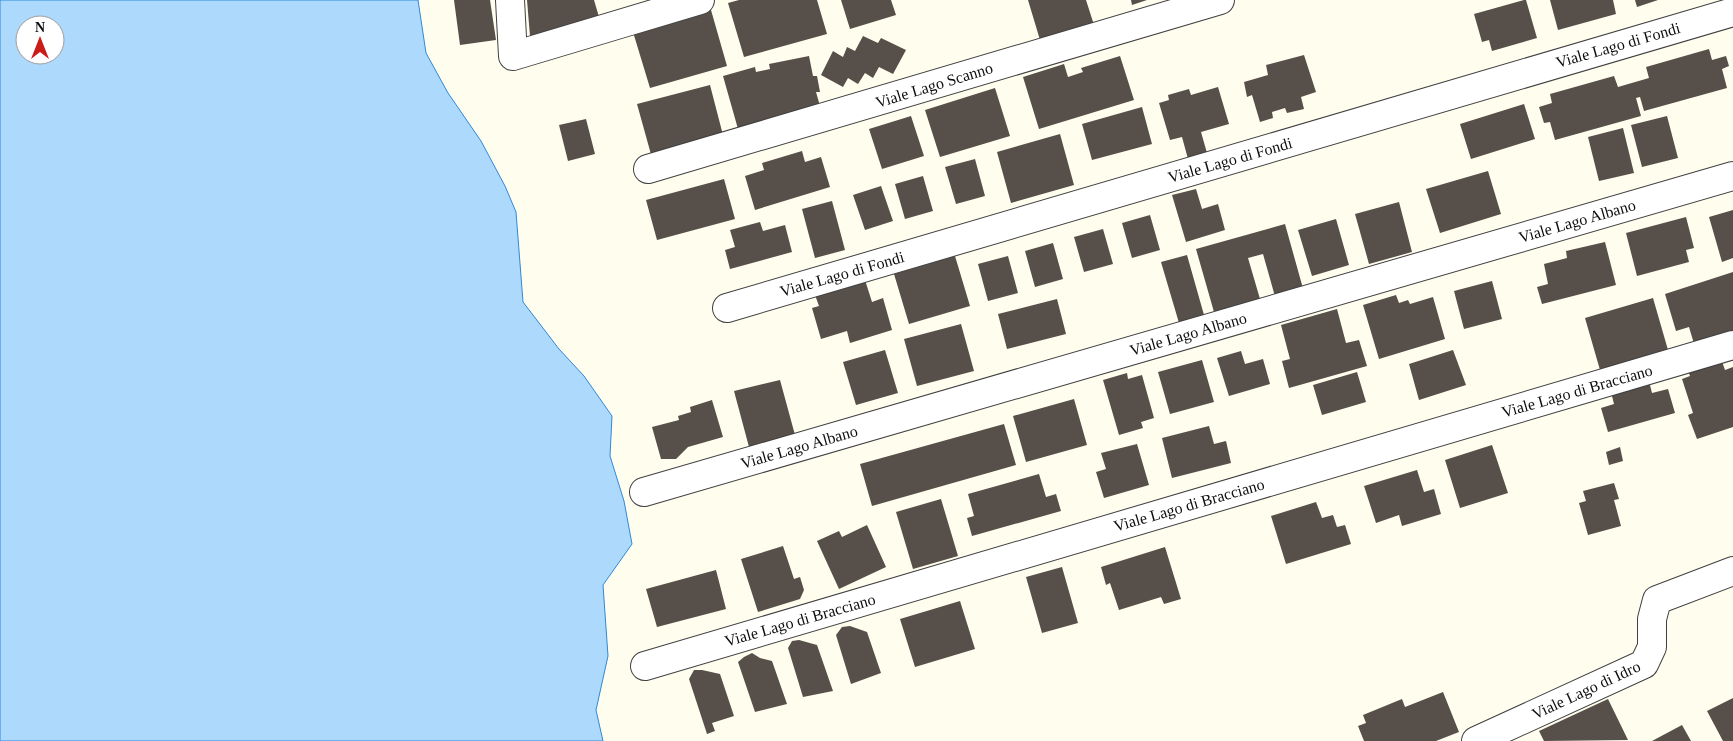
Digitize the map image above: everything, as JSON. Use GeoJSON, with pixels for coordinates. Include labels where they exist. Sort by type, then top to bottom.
{"type":"FeatureCollection","features":[{"type":"Feature","properties":{"kind":"street"},"geometry":{"type":"LineString","coordinates":[[510,0],[513,56],[700,0]]}},
{"type":"Feature","properties":{"kind":"street","name":"Viale Lago Scanno"},"geometry":{"type":"LineString","coordinates":[[648,169],[1220,0]]}},
{"type":"Feature","properties":{"kind":"street","name":"Viale Lago di Fondi"},"geometry":{"type":"LineString","coordinates":[[727,308],[1733,12]]}},
{"type":"Feature","properties":{"kind":"street","name":"Viale Lago Albano"},"geometry":{"type":"LineString","coordinates":[[644,492],[1733,176]]}},
{"type":"Feature","properties":{"kind":"street","name":"Viale Lago di Bracciano"},"geometry":{"type":"LineString","coordinates":[[645,666],[1733,345]]}},
{"type":"Feature","properties":{"kind":"street","name":"Viale Lago di Idro"},"geometry":{"type":"LineString","coordinates":[[1476,741],[1644,664],[1652,647],[1652,619],[1657,600],[1733,571]]}},
{"type":"Feature","properties":{"kind":"water"},"geometry":{"type":"Polygon","coordinates":[[[0,0],[418,0],[426,53],[448,93],[481,141],[505,186],[516,212],[523,302],[559,349],[584,376],[612,416],[610,456],[624,501],[632,544],[603,585],[608,656],[596,710],[603,741],[0,741],[0,0]]]}},
{"type":"Feature","properties":{"kind":"building"},"geometry":{"type":"Polygon","coordinates":[[[454,0],[490,0],[496,40],[460,45],[454,0]]]}},
{"type":"Feature","properties":{"kind":"building"},"geometry":{"type":"Polygon","coordinates":[[[527,0],[594,0],[599,17],[530,36],[527,0]]]}},
{"type":"Feature","properties":{"kind":"building"},"geometry":{"type":"Polygon","coordinates":[[[739,0],[817,0],[827,34],[744,57],[728,3],[739,0]]]}},
{"type":"Feature","properties":{"kind":"building"},"geometry":{"type":"Polygon","coordinates":[[[841,0],[891,0],[896,15],[850,29],[841,0]]]}},
{"type":"Feature","properties":{"kind":"building"},"geometry":{"type":"Polygon","coordinates":[[[1028,0],[1086,0],[1094,25],[1040,40],[1028,0]]]}},
{"type":"Feature","properties":{"kind":"building"},"geometry":{"type":"Polygon","coordinates":[[[1131,0],[1147,0],[1132,5],[1131,0]]]}},
{"type":"Feature","properties":{"kind":"building"},"geometry":{"type":"Polygon","coordinates":[[[1526,0],[1537,38],[1492,51],[1489,40],[1482,42],[1474,14],[1526,0]]]}},
{"type":"Feature","properties":{"kind":"building"},"geometry":{"type":"Polygon","coordinates":[[[1550,0],[1613,0],[1616,14],[1558,30],[1550,0]]]}},
{"type":"Feature","properties":{"kind":"building"},"geometry":{"type":"Polygon","coordinates":[[[1635,0],[1658,0],[1637,7],[1635,0]]]}},
{"type":"Feature","properties":{"kind":"building"},"geometry":{"type":"Polygon","coordinates":[[[711,10],[727,66],[650,88],[633,32],[711,10]]]}},
{"type":"Feature","properties":{"kind":"building"},"geometry":{"type":"Polygon","coordinates":[[[863,36],[878,43],[881,38],[906,50],[893,74],[879,67],[873,78],[865,73],[858,84],[848,78],[843,87],[821,75],[833,51],[843,57],[847,47],[855,51],[863,36]]]}},
{"type":"Feature","properties":{"kind":"building"},"geometry":{"type":"Polygon","coordinates":[[[1709,49],[1712,60],[1726,56],[1729,66],[1722,69],[1727,88],[1644,111],[1640,97],[1636,98],[1641,116],[1555,140],[1550,122],[1544,123],[1539,107],[1552,103],[1550,94],[1614,76],[1618,87],[1649,78],[1646,67],[1709,49]]]}},
{"type":"Feature","properties":{"kind":"building"},"geometry":{"type":"Polygon","coordinates":[[[1304,55],[1316,92],[1301,97],[1304,109],[1287,113],[1285,108],[1272,112],[1273,118],[1260,122],[1252,95],[1247,97],[1244,82],[1268,75],[1266,65],[1304,55]]]}},
{"type":"Feature","properties":{"kind":"building"},"geometry":{"type":"Polygon","coordinates":[[[809,56],[813,76],[817,76],[820,92],[816,92],[820,106],[738,129],[723,76],[755,67],[756,72],[770,69],[769,64],[809,56]]]}},
{"type":"Feature","properties":{"kind":"building"},"geometry":{"type":"Polygon","coordinates":[[[1120,56],[1134,100],[1039,129],[1023,77],[1064,64],[1068,77],[1083,72],[1081,68],[1120,56]]]}},
{"type":"Feature","properties":{"kind":"building"},"geometry":{"type":"Polygon","coordinates":[[[710,85],[724,139],[652,158],[637,104],[710,85]]]}},
{"type":"Feature","properties":{"kind":"building"},"geometry":{"type":"Polygon","coordinates":[[[1218,87],[1229,124],[1201,132],[1207,153],[1188,159],[1182,137],[1170,140],[1159,103],[1169,100],[1168,95],[1189,89],[1191,95],[1218,87]]]}},
{"type":"Feature","properties":{"kind":"building"},"geometry":{"type":"Polygon","coordinates":[[[995,88],[1010,136],[940,157],[925,110],[995,88]]]}},
{"type":"Feature","properties":{"kind":"building"},"geometry":{"type":"Polygon","coordinates":[[[1524,104],[1535,139],[1471,159],[1460,124],[1524,104]]]}},
{"type":"Feature","properties":{"kind":"building"},"geometry":{"type":"Polygon","coordinates":[[[1142,107],[1152,144],[1092,160],[1082,124],[1142,107]]]}},
{"type":"Feature","properties":{"kind":"building"},"geometry":{"type":"Polygon","coordinates":[[[911,116],[924,156],[882,169],[869,129],[911,116]]]}},
{"type":"Feature","properties":{"kind":"building"},"geometry":{"type":"Polygon","coordinates":[[[1667,116],[1678,158],[1642,167],[1631,125],[1667,116]]]}},
{"type":"Feature","properties":{"kind":"building"},"geometry":{"type":"Polygon","coordinates":[[[586,119],[595,154],[568,161],[559,125],[586,119]]]}},
{"type":"Feature","properties":{"kind":"building"},"geometry":{"type":"Polygon","coordinates":[[[1623,128],[1634,173],[1599,181],[1588,137],[1623,128]]]}},
{"type":"Feature","properties":{"kind":"building"},"geometry":{"type":"Polygon","coordinates":[[[1060,134],[1074,185],[1011,203],[997,152],[1060,134]]]}},
{"type":"Feature","properties":{"kind":"building"},"geometry":{"type":"Polygon","coordinates":[[[802,151],[805,162],[821,157],[830,187],[755,210],[745,176],[764,170],[762,163],[802,151]]]}},
{"type":"Feature","properties":{"kind":"building"},"geometry":{"type":"Polygon","coordinates":[[[975,159],[985,196],[956,204],[945,167],[975,159]]]}},
{"type":"Feature","properties":{"kind":"building"},"geometry":{"type":"Polygon","coordinates":[[[1488,171],[1501,214],[1440,233],[1426,189],[1488,171]]]}},
{"type":"Feature","properties":{"kind":"building"},"geometry":{"type":"Polygon","coordinates":[[[923,176],[933,211],[905,219],[895,184],[923,176]]]}},
{"type":"Feature","properties":{"kind":"building"},"geometry":{"type":"Polygon","coordinates":[[[724,179],[735,219],[657,240],[646,200],[724,179]]]}},
{"type":"Feature","properties":{"kind":"building"},"geometry":{"type":"Polygon","coordinates":[[[881,186],[893,221],[865,230],[853,195],[881,186]]]}},
{"type":"Feature","properties":{"kind":"building"},"geometry":{"type":"Polygon","coordinates":[[[1196,189],[1202,209],[1218,204],[1225,230],[1186,242],[1172,195],[1196,189]]]}},
{"type":"Feature","properties":{"kind":"building"},"geometry":{"type":"Polygon","coordinates":[[[832,201],[845,250],[815,258],[802,209],[832,201]]]}},
{"type":"Feature","properties":{"kind":"building"},"geometry":{"type":"Polygon","coordinates":[[[1399,202],[1412,252],[1369,264],[1355,214],[1399,202]]]}},
{"type":"Feature","properties":{"kind":"building"},"geometry":{"type":"Polygon","coordinates":[[[1733,210],[1733,258],[1722,262],[1709,217],[1733,210]]]}},
{"type":"Feature","properties":{"kind":"building"},"geometry":{"type":"Polygon","coordinates":[[[1150,215],[1160,250],[1132,258],[1122,223],[1150,215]]]}},
{"type":"Feature","properties":{"kind":"building"},"geometry":{"type":"Polygon","coordinates":[[[1686,217],[1694,248],[1686,250],[1689,262],[1637,276],[1626,233],[1686,217]]]}},
{"type":"Feature","properties":{"kind":"building"},"geometry":{"type":"Polygon","coordinates":[[[1336,219],[1349,265],[1312,276],[1298,230],[1336,219]]]}},
{"type":"Feature","properties":{"kind":"building"},"geometry":{"type":"Polygon","coordinates":[[[760,222],[763,231],[785,225],[792,252],[730,269],[725,250],[735,247],[730,230],[760,222]]]}},
{"type":"Feature","properties":{"kind":"building"},"geometry":{"type":"Polygon","coordinates":[[[1285,224],[1304,292],[1276,300],[1263,254],[1248,258],[1260,299],[1214,312],[1196,249],[1285,224]]]}},
{"type":"Feature","properties":{"kind":"building"},"geometry":{"type":"Polygon","coordinates":[[[1103,229],[1113,264],[1084,272],[1074,237],[1103,229]]]}},
{"type":"Feature","properties":{"kind":"building"},"geometry":{"type":"Polygon","coordinates":[[[1605,242],[1616,285],[1542,304],[1537,287],[1548,284],[1544,264],[1567,258],[1566,251],[1605,242]]]}},
{"type":"Feature","properties":{"kind":"building"},"geometry":{"type":"Polygon","coordinates":[[[1053,243],[1063,279],[1035,287],[1025,251],[1053,243]]]}},
{"type":"Feature","properties":{"kind":"building"},"geometry":{"type":"Polygon","coordinates":[[[1187,255],[1204,315],[1179,323],[1161,262],[1187,255]]]}},
{"type":"Feature","properties":{"kind":"building"},"geometry":{"type":"Polygon","coordinates":[[[955,256],[970,306],[909,324],[894,274],[955,256]]]}},
{"type":"Feature","properties":{"kind":"building"},"geometry":{"type":"Polygon","coordinates":[[[1008,256],[1018,293],[988,301],[978,264],[1008,256]]]}},
{"type":"Feature","properties":{"kind":"building"},"geometry":{"type":"Polygon","coordinates":[[[1733,272],[1733,336],[1695,347],[1689,327],[1676,331],[1665,294],[1733,272]]]}},
{"type":"Feature","properties":{"kind":"building"},"geometry":{"type":"Polygon","coordinates":[[[865,280],[872,302],[883,298],[892,330],[850,343],[847,331],[821,339],[812,308],[819,306],[815,295],[865,280]]]}},
{"type":"Feature","properties":{"kind":"building"},"geometry":{"type":"Polygon","coordinates":[[[1492,281],[1502,319],[1464,329],[1454,291],[1492,281]]]}},
{"type":"Feature","properties":{"kind":"building"},"geometry":{"type":"Polygon","coordinates":[[[1396,295],[1399,303],[1408,300],[1410,304],[1433,297],[1445,339],[1379,359],[1363,305],[1396,295]]]}},
{"type":"Feature","properties":{"kind":"building"},"geometry":{"type":"Polygon","coordinates":[[[1653,298],[1668,350],[1600,370],[1585,318],[1653,298]]]}},
{"type":"Feature","properties":{"kind":"building"},"geometry":{"type":"Polygon","coordinates":[[[1057,299],[1066,334],[1007,349],[998,314],[1057,299]]]}},
{"type":"Feature","properties":{"kind":"building"},"geometry":{"type":"Polygon","coordinates":[[[1337,309],[1346,343],[1359,340],[1367,366],[1289,388],[1282,361],[1290,359],[1281,325],[1337,309]]]}},
{"type":"Feature","properties":{"kind":"building"},"geometry":{"type":"Polygon","coordinates":[[[961,324],[974,371],[917,386],[904,339],[961,324]]]}},
{"type":"Feature","properties":{"kind":"building"},"geometry":{"type":"Polygon","coordinates":[[[885,350],[898,393],[856,405],[843,362],[885,350]]]}},
{"type":"Feature","properties":{"kind":"building"},"geometry":{"type":"Polygon","coordinates":[[[1453,350],[1466,385],[1419,400],[1409,364],[1453,350]]]}},
{"type":"Feature","properties":{"kind":"building"},"geometry":{"type":"Polygon","coordinates":[[[1241,351],[1245,364],[1263,359],[1270,384],[1229,396],[1217,358],[1241,351]]]}},
{"type":"Feature","properties":{"kind":"building"},"geometry":{"type":"Polygon","coordinates":[[[1720,356],[1725,370],[1733,367],[1733,427],[1697,439],[1688,415],[1693,413],[1682,379],[1690,376],[1687,368],[1720,356]]]}},
{"type":"Feature","properties":{"kind":"building"},"geometry":{"type":"Polygon","coordinates":[[[1202,360],[1214,402],[1170,414],[1158,372],[1202,360]]]}},
{"type":"Feature","properties":{"kind":"building"},"geometry":{"type":"Polygon","coordinates":[[[1357,372],[1366,402],[1322,415],[1313,385],[1357,372]]]}},
{"type":"Feature","properties":{"kind":"building"},"geometry":{"type":"Polygon","coordinates":[[[1127,373],[1128,379],[1142,375],[1154,418],[1141,422],[1143,428],[1119,435],[1103,380],[1127,373]]]}},
{"type":"Feature","properties":{"kind":"building"},"geometry":{"type":"Polygon","coordinates":[[[780,380],[795,435],[749,447],[734,391],[780,380]]]}},
{"type":"Feature","properties":{"kind":"building"},"geometry":{"type":"Polygon","coordinates":[[[1649,381],[1652,393],[1668,389],[1675,413],[1608,432],[1601,408],[1614,404],[1611,392],[1649,381]]]}},
{"type":"Feature","properties":{"kind":"building"},"geometry":{"type":"Polygon","coordinates":[[[1074,399],[1087,445],[1026,462],[1013,416],[1074,399]]]}},
{"type":"Feature","properties":{"kind":"building"},"geometry":{"type":"Polygon","coordinates":[[[712,400],[723,437],[688,447],[676,459],[661,459],[652,427],[679,420],[678,416],[691,412],[690,407],[712,400]]]}},
{"type":"Feature","properties":{"kind":"building"},"geometry":{"type":"Polygon","coordinates":[[[1004,424],[1016,465],[872,506],[860,464],[1004,424]]]}},
{"type":"Feature","properties":{"kind":"building"},"geometry":{"type":"Polygon","coordinates":[[[1209,426],[1214,444],[1226,441],[1231,463],[1172,478],[1162,438],[1209,426]]]}},
{"type":"Feature","properties":{"kind":"building"},"geometry":{"type":"Polygon","coordinates":[[[1137,444],[1149,485],[1104,498],[1096,472],[1106,469],[1101,453],[1137,444]]]}},
{"type":"Feature","properties":{"kind":"building"},"geometry":{"type":"Polygon","coordinates":[[[1492,445],[1508,493],[1460,508],[1445,460],[1492,445]]]}},
{"type":"Feature","properties":{"kind":"building"},"geometry":{"type":"Polygon","coordinates":[[[1620,447],[1623,461],[1609,465],[1606,452],[1620,447]]]}},
{"type":"Feature","properties":{"kind":"building"},"geometry":{"type":"Polygon","coordinates":[[[1417,470],[1424,492],[1434,489],[1441,514],[1402,526],[1399,515],[1376,523],[1364,486],[1417,470]]]}},
{"type":"Feature","properties":{"kind":"building"},"geometry":{"type":"Polygon","coordinates":[[[1039,474],[1046,497],[1056,494],[1061,511],[972,536],[967,518],[974,516],[968,494],[1039,474]]]}},
{"type":"Feature","properties":{"kind":"building"},"geometry":{"type":"Polygon","coordinates":[[[1614,483],[1619,499],[1614,500],[1621,526],[1588,535],[1579,503],[1586,501],[1583,491],[1614,483]]]}},
{"type":"Feature","properties":{"kind":"building"},"geometry":{"type":"Polygon","coordinates":[[[941,499],[958,556],[913,569],[896,512],[941,499]]]}},
{"type":"Feature","properties":{"kind":"building"},"geometry":{"type":"Polygon","coordinates":[[[1316,502],[1322,518],[1333,515],[1337,527],[1345,525],[1351,544],[1286,564],[1271,516],[1316,502]]]}},
{"type":"Feature","properties":{"kind":"building"},"geometry":{"type":"Polygon","coordinates":[[[867,525],[886,567],[839,589],[817,541],[839,531],[842,537],[867,525]]]}},
{"type":"Feature","properties":{"kind":"building"},"geometry":{"type":"Polygon","coordinates":[[[783,546],[794,579],[800,577],[804,590],[800,599],[758,612],[741,559],[783,546]]]}},
{"type":"Feature","properties":{"kind":"building"},"geometry":{"type":"Polygon","coordinates":[[[1165,547],[1181,599],[1164,604],[1161,597],[1119,610],[1110,583],[1106,585],[1101,567],[1165,547]]]}},
{"type":"Feature","properties":{"kind":"building"},"geometry":{"type":"Polygon","coordinates":[[[1062,567],[1078,623],[1042,633],[1026,577],[1062,567]]]}},
{"type":"Feature","properties":{"kind":"building"},"geometry":{"type":"Polygon","coordinates":[[[716,570],[726,609],[657,627],[646,589],[716,570]]]}},
{"type":"Feature","properties":{"kind":"building"},"geometry":{"type":"Polygon","coordinates":[[[960,601],[975,649],[915,667],[900,619],[960,601]]]}},
{"type":"Feature","properties":{"kind":"building"},"geometry":{"type":"Polygon","coordinates":[[[850,626],[867,632],[881,673],[851,684],[836,635],[842,627],[850,626]]]}},
{"type":"Feature","properties":{"kind":"building"},"geometry":{"type":"Polygon","coordinates":[[[799,640],[817,645],[833,691],[803,697],[788,648],[792,641],[799,640]]]}},
{"type":"Feature","properties":{"kind":"building"},"geometry":{"type":"Polygon","coordinates":[[[752,653],[760,658],[772,661],[787,704],[755,712],[738,662],[752,653]]]}},
{"type":"Feature","properties":{"kind":"building"},"geometry":{"type":"Polygon","coordinates":[[[694,670],[720,674],[734,716],[712,723],[715,731],[707,734],[689,679],[694,670]]]}},
{"type":"Feature","properties":{"kind":"building"},"geometry":{"type":"Polygon","coordinates":[[[1443,692],[1459,732],[1436,741],[1364,741],[1358,726],[1366,723],[1363,715],[1402,699],[1405,707],[1443,692]]]}},
{"type":"Feature","properties":{"kind":"building"},"geometry":{"type":"Polygon","coordinates":[[[1733,698],[1733,741],[1723,741],[1707,711],[1733,698]]]}},
{"type":"Feature","properties":{"kind":"building"},"geometry":{"type":"Polygon","coordinates":[[[1608,699],[1628,740],[1544,741],[1539,731],[1608,699]]]}},
{"type":"Feature","properties":{"kind":"building"},"geometry":{"type":"Polygon","coordinates":[[[1682,725],[1691,741],[1652,741],[1682,725]]]}}]}
